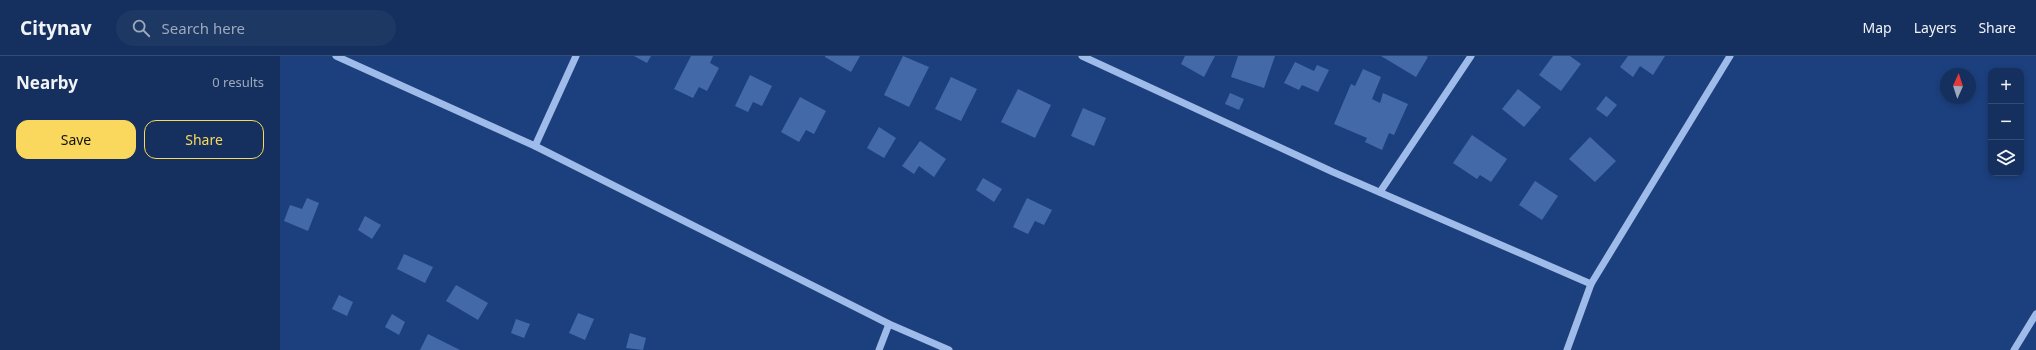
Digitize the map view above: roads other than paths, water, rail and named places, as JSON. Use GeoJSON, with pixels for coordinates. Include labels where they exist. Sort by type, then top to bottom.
{"type":"FeatureCollection","features":[{"type":"Feature","properties":{"kind":"street"},"geometry":{"type":"LineString","coordinates":[[336,56],[535,146],[889,324],[949,350]]}},
{"type":"Feature","properties":{"kind":"street"},"geometry":{"type":"LineString","coordinates":[[535,146],[576,56]]}},
{"type":"Feature","properties":{"kind":"street"},"geometry":{"type":"LineString","coordinates":[[1082,56],[1333,172],[1591,284]]}},
{"type":"Feature","properties":{"kind":"street"},"geometry":{"type":"LineString","coordinates":[[1380,192],[1471,56]]}},
{"type":"Feature","properties":{"kind":"street"},"geometry":{"type":"LineString","coordinates":[[1567,350],[1591,284],[1730,56]]}},
{"type":"Feature","properties":{"kind":"street"},"geometry":{"type":"LineString","coordinates":[[2014,350],[2036,314]]}},
{"type":"Feature","properties":{"kind":"street"},"geometry":{"type":"LineString","coordinates":[[879,350],[889,324]]}}]}
